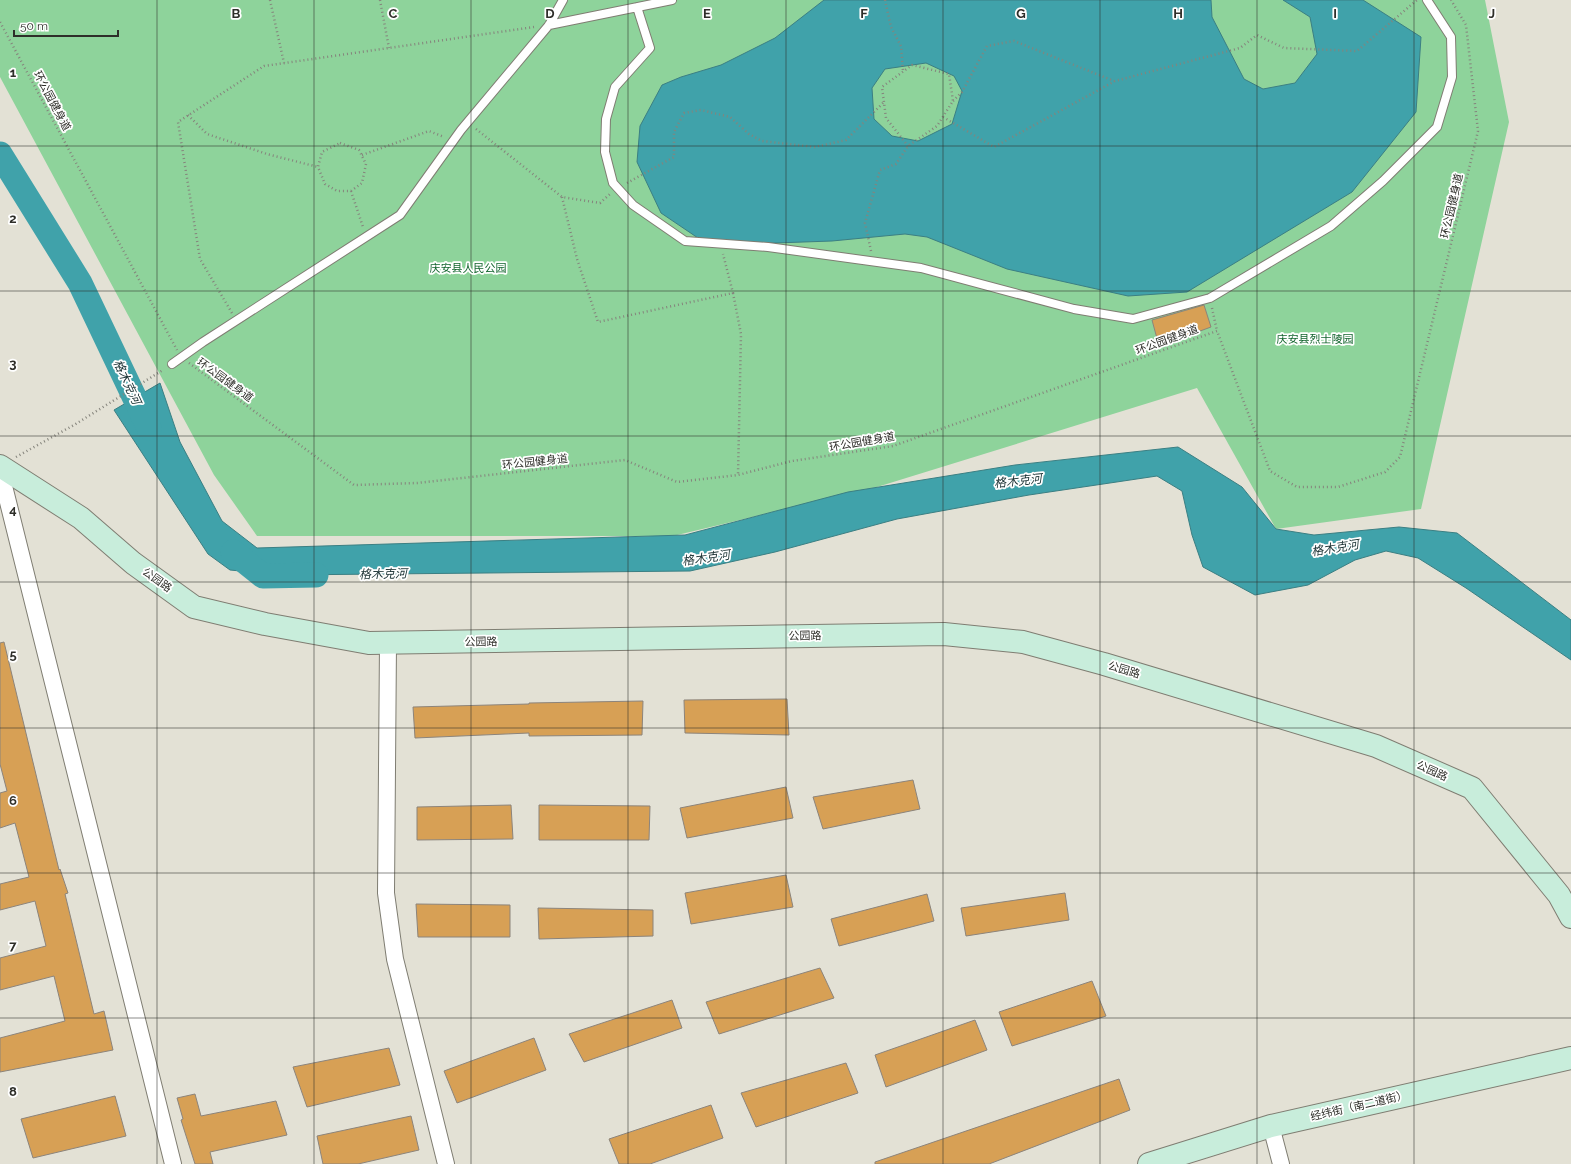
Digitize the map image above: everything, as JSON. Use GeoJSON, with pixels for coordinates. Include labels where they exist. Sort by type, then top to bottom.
{"type":"FeatureCollection","features":[{"type":"Feature","properties":{"kind":"street","name":"公园路"},"geometry":{"type":"LineString","coordinates":[[7,462],[81,518],[133,563],[194,607],[265,624],[369,643],[944,634],[1023,642],[1118,668],[1376,746],[1472,788],[1559,895],[1571,917]]}},
{"type":"Feature","properties":{"kind":"street"},"geometry":{"type":"LineString","coordinates":[[0,470],[173,1164]]}},
{"type":"Feature","properties":{"kind":"street"},"geometry":{"type":"LineString","coordinates":[[388,643],[386,893],[395,959],[446,1164]]}},
{"type":"Feature","properties":{"kind":"street","name":"经纬街（南二道街）"},"geometry":{"type":"LineString","coordinates":[[1149,1164],[1271,1126],[1571,1058]]}},
{"type":"Feature","properties":{"kind":"street"},"geometry":{"type":"LineString","coordinates":[[1271,1126],[1281,1164]]}},
{"type":"Feature","properties":{"kind":"lane"},"geometry":{"type":"LineString","coordinates":[[172,364],[236,320],[400,215],[467,122],[549,25],[563,0]]}},
{"type":"Feature","properties":{"kind":"lane"},"geometry":{"type":"LineString","coordinates":[[549,25],[672,0]]}},
{"type":"Feature","properties":{"kind":"lane"},"geometry":{"type":"LineString","coordinates":[[638,7],[650,48],[615,88],[606,119],[605,152],[613,183],[617,188],[633,205],[685,241],[768,247],[921,268],[1074,308],[1133,319],[1210,298],[1332,226],[1383,182],[1437,127],[1452,78],[1451,37],[1428,0]]}},
{"type":"Feature","properties":{"kind":"path"},"geometry":{"type":"LineString","coordinates":[[270,0],[284,63]]}},
{"type":"Feature","properties":{"kind":"path"},"geometry":{"type":"LineString","coordinates":[[380,0],[389,48]]}},
{"type":"Feature","properties":{"kind":"path"},"geometry":{"type":"LineString","coordinates":[[885,0],[891,27],[901,46],[904,72]]}},
{"type":"Feature","properties":{"kind":"path"},"geometry":{"type":"LineString","coordinates":[[943,117],[994,147],[1114,81],[1240,48],[1257,35],[1284,48],[1356,51],[1418,0]]}},
{"type":"Feature","properties":{"kind":"path","name":"环公园健身道"},"geometry":{"type":"LineString","coordinates":[[0,22],[181,358],[354,485],[417,483],[625,460],[677,482],[738,475],[792,462],[893,446],[1218,331],[1270,471],[1297,487],[1338,486],[1386,472],[1400,457],[1478,131],[1466,25],[1451,0]]}},
{"type":"Feature","properties":{"kind":"path"},"geometry":{"type":"LineString","coordinates":[[236,320],[200,259],[178,122],[264,66],[549,25]]}},
{"type":"Feature","properties":{"kind":"path"},"geometry":{"type":"LineString","coordinates":[[873,261],[865,224],[880,170],[896,164],[908,146],[937,126],[953,101],[962,92],[987,46],[1014,41],[1114,81]]}},
{"type":"Feature","properties":{"kind":"path"},"geometry":{"type":"LineString","coordinates":[[908,146],[886,118],[882,87],[912,65],[949,74],[953,101]]}},
{"type":"Feature","properties":{"kind":"path"},"geometry":{"type":"LineString","coordinates":[[467,122],[562,197],[600,202],[617,188],[674,157],[674,132],[684,113],[701,110],[730,117],[749,134],[762,141],[815,147],[846,140],[884,102]]}},
{"type":"Feature","properties":{"kind":"path"},"geometry":{"type":"LineString","coordinates":[[188,115],[207,134],[267,154],[318,167]]}},
{"type":"Feature","properties":{"kind":"path"},"geometry":{"type":"LineString","coordinates":[[362,156],[429,131],[454,141]]}},
{"type":"Feature","properties":{"kind":"path"},"geometry":{"type":"LineString","coordinates":[[340,143],[359,150],[362,156],[366,164],[362,183],[351,191],[337,191],[325,184],[318,167],[322,152],[340,143]]}},
{"type":"Feature","properties":{"kind":"path"},"geometry":{"type":"LineString","coordinates":[[351,191],[367,237]]}},
{"type":"Feature","properties":{"kind":"path"},"geometry":{"type":"LineString","coordinates":[[562,197],[577,259],[598,322],[733,293]]}},
{"type":"Feature","properties":{"kind":"path"},"geometry":{"type":"LineString","coordinates":[[720,243],[733,293],[741,334],[738,475]]}},
{"type":"Feature","properties":{"kind":"path"},"geometry":{"type":"LineString","coordinates":[[1210,298],[1218,331]]}},
{"type":"Feature","properties":{"kind":"path"},"geometry":{"type":"LineString","coordinates":[[7,462],[74,425],[172,364]]}},
{"type":"Feature","properties":{"kind":"green space","name":"庆安县人民公园"},"geometry":{"type":"Polygon","coordinates":[[[0,0],[1485,0],[1509,122],[1421,509],[1276,529],[1197,388],[877,487],[673,536],[257,536],[214,475],[0,77],[0,0]]]}},
{"type":"Feature","properties":{"kind":"water"},"geometry":{"type":"Polygon","coordinates":[[[824,0],[1211,0],[1212,17],[1244,79],[1263,89],[1295,83],[1317,54],[1310,17],[1283,0],[1363,0],[1421,37],[1416,112],[1352,192],[1187,292],[1128,296],[1007,269],[927,237],[905,234],[832,241],[746,244],[698,238],[661,213],[637,162],[640,126],[662,85],[681,77],[721,65],[775,38],[824,0]],[[926,63],[885,69],[872,88],[874,119],[892,136],[918,141],[952,124],[962,91],[954,76],[926,63]]]}},
{"type":"Feature","properties":{"kind":"water"},"geometry":{"type":"Polygon","coordinates":[[[160,383],[180,442],[222,521],[257,548],[685,535],[848,492],[1015,465],[1178,447],[1242,487],[1276,529],[1314,535],[1399,527],[1457,533],[1571,620],[1571,660],[1466,588],[1418,558],[1386,551],[1355,560],[1308,585],[1255,595],[1203,567],[1192,535],[1182,491],[1157,476],[1029,495],[897,519],[775,552],[690,571],[282,575],[230,570],[208,554],[114,410],[160,383]]]}},
{"type":"Feature","properties":{"kind":"building"},"geometry":{"type":"Polygon","coordinates":[[[1204,305],[1211,327],[1159,346],[1152,320],[1204,305]]]}},
{"type":"Feature","properties":{"kind":"building"},"geometry":{"type":"Polygon","coordinates":[[[4,642],[59,870],[60,869],[68,893],[65,894],[94,1014],[104,1011],[113,1050],[0,1072],[0,1038],[65,1021],[54,976],[0,990],[0,958],[46,946],[35,901],[0,910],[0,884],[29,877],[15,823],[0,828],[0,793],[7,791],[0,764],[0,643],[4,642]]]}},
{"type":"Feature","properties":{"kind":"building"},"geometry":{"type":"Polygon","coordinates":[[[787,699],[789,735],[685,733],[684,700],[787,699]]]}},
{"type":"Feature","properties":{"kind":"building"},"geometry":{"type":"Polygon","coordinates":[[[643,701],[642,735],[529,736],[529,733],[415,738],[413,707],[643,701]]]}},
{"type":"Feature","properties":{"kind":"building"},"geometry":{"type":"Polygon","coordinates":[[[913,780],[920,809],[823,829],[813,797],[913,780]]]}},
{"type":"Feature","properties":{"kind":"building"},"geometry":{"type":"Polygon","coordinates":[[[786,787],[793,818],[687,838],[680,808],[786,787]]]}},
{"type":"Feature","properties":{"kind":"building"},"geometry":{"type":"Polygon","coordinates":[[[511,805],[513,839],[417,840],[417,807],[511,805]]]}},
{"type":"Feature","properties":{"kind":"building"},"geometry":{"type":"Polygon","coordinates":[[[539,805],[650,806],[649,840],[539,840],[539,805]]]}},
{"type":"Feature","properties":{"kind":"building"},"geometry":{"type":"Polygon","coordinates":[[[786,875],[793,907],[691,924],[685,893],[786,875]]]}},
{"type":"Feature","properties":{"kind":"building"},"geometry":{"type":"Polygon","coordinates":[[[1065,893],[1069,920],[966,936],[961,908],[1065,893]]]}},
{"type":"Feature","properties":{"kind":"building"},"geometry":{"type":"Polygon","coordinates":[[[927,894],[934,921],[839,946],[831,919],[927,894]]]}},
{"type":"Feature","properties":{"kind":"building"},"geometry":{"type":"Polygon","coordinates":[[[416,904],[510,905],[510,937],[418,937],[416,904]]]}},
{"type":"Feature","properties":{"kind":"building"},"geometry":{"type":"Polygon","coordinates":[[[538,908],[653,910],[653,936],[539,939],[538,908]]]}},
{"type":"Feature","properties":{"kind":"building"},"geometry":{"type":"Polygon","coordinates":[[[820,968],[834,998],[719,1034],[706,1002],[820,968]]]}},
{"type":"Feature","properties":{"kind":"building"},"geometry":{"type":"Polygon","coordinates":[[[1092,981],[1106,1016],[1012,1046],[999,1012],[1092,981]]]}},
{"type":"Feature","properties":{"kind":"building"},"geometry":{"type":"Polygon","coordinates":[[[672,1000],[682,1028],[584,1062],[569,1034],[672,1000]]]}},
{"type":"Feature","properties":{"kind":"building"},"geometry":{"type":"Polygon","coordinates":[[[975,1020],[987,1050],[886,1087],[875,1055],[975,1020]]]}},
{"type":"Feature","properties":{"kind":"building"},"geometry":{"type":"Polygon","coordinates":[[[534,1038],[546,1070],[457,1103],[444,1071],[534,1038]]]}},
{"type":"Feature","properties":{"kind":"building"},"geometry":{"type":"Polygon","coordinates":[[[389,1048],[400,1085],[307,1107],[293,1067],[389,1048]]]}},
{"type":"Feature","properties":{"kind":"building"},"geometry":{"type":"Polygon","coordinates":[[[846,1063],[858,1093],[756,1127],[741,1093],[846,1063]]]}},
{"type":"Feature","properties":{"kind":"building"},"geometry":{"type":"Polygon","coordinates":[[[1119,1079],[1130,1110],[989,1164],[875,1164],[875,1162],[1119,1079]]]}},
{"type":"Feature","properties":{"kind":"building"},"geometry":{"type":"Polygon","coordinates":[[[195,1094],[201,1116],[276,1101],[287,1135],[210,1152],[213,1164],[195,1164],[181,1120],[183,1119],[177,1098],[195,1094]]]}},
{"type":"Feature","properties":{"kind":"building"},"geometry":{"type":"Polygon","coordinates":[[[115,1096],[126,1136],[33,1158],[21,1119],[115,1096]]]}},
{"type":"Feature","properties":{"kind":"building"},"geometry":{"type":"Polygon","coordinates":[[[711,1105],[723,1138],[650,1164],[619,1164],[609,1139],[711,1105]]]}},
{"type":"Feature","properties":{"kind":"building"},"geometry":{"type":"Polygon","coordinates":[[[411,1116],[419,1150],[358,1164],[323,1164],[317,1136],[411,1116]]]}},
{"type":"Feature","properties":{"kind":"waterway","name":"格木克河"},"geometry":{"type":"LineString","coordinates":[[0,154],[80,283],[149,428]]}},
{"type":"Feature","properties":{"kind":"waterway","name":"格木克河"},"geometry":{"type":"LineString","coordinates":[[233,552],[263,576],[316,575]]}},
{"type":"Feature","properties":{"kind":"park label","name":"庆安县烈士陵园"},"geometry":{"type":"Point","coordinates":[1315,339]}}]}
